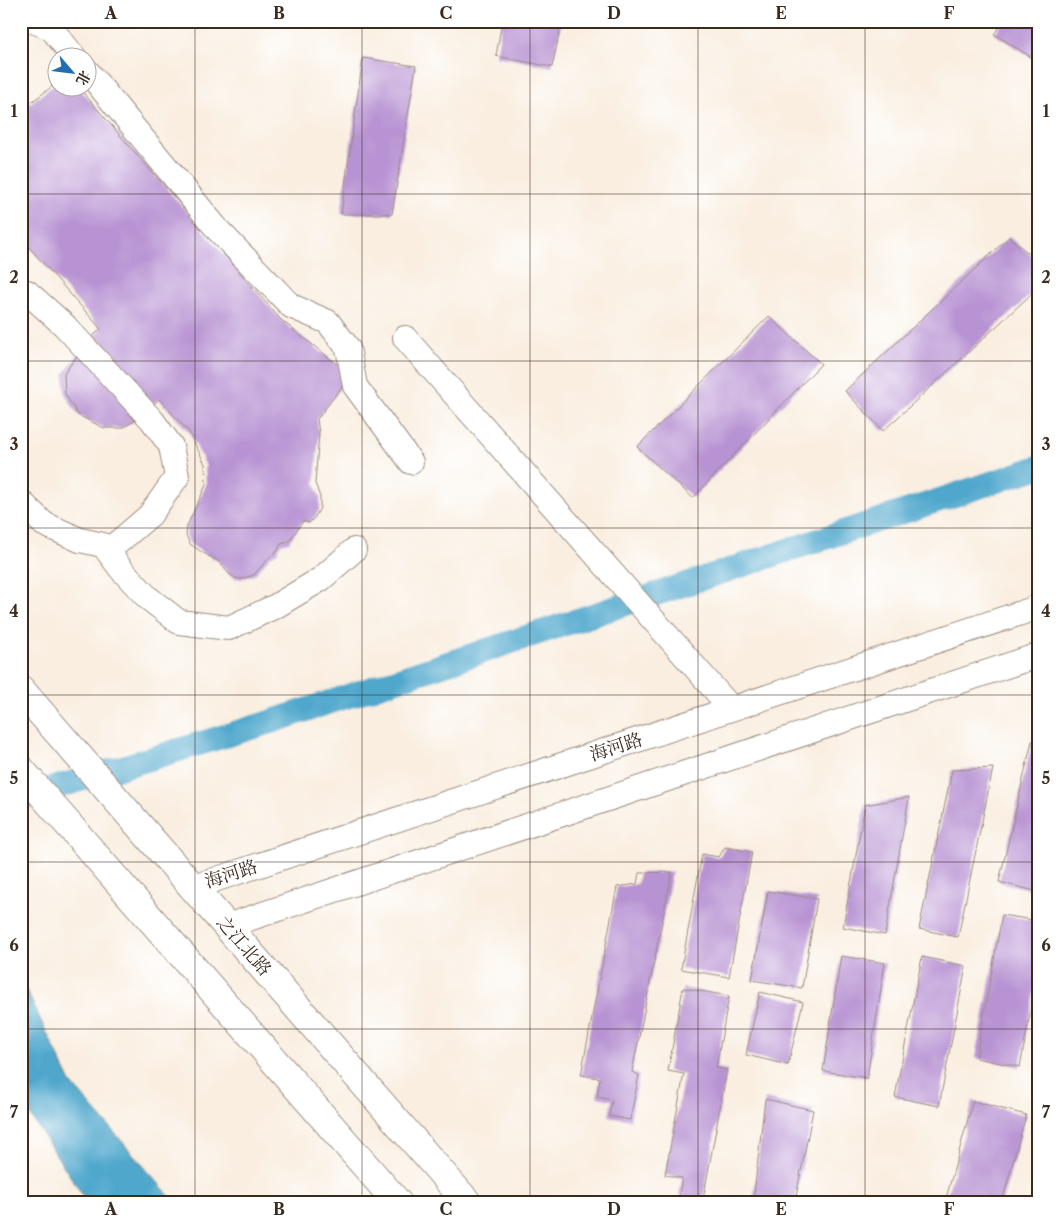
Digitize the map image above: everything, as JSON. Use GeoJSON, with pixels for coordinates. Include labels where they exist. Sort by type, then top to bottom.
{"type":"FeatureCollection","features":[{"type":"Feature","properties":{"kind":"main road","name":"之江北路"},"geometry":{"type":"LineString","coordinates":[[21,690],[467,1202]]}},
{"type":"Feature","properties":{"kind":"main road"},"geometry":{"type":"LineString","coordinates":[[27,777],[397,1202]]}},
{"type":"Feature","properties":{"kind":"street"},"geometry":{"type":"LineString","coordinates":[[33,21],[50,28],[67,48]]}},
{"type":"Feature","properties":{"kind":"street"},"geometry":{"type":"LineString","coordinates":[[98,84],[225,237],[291,306],[328,322],[348,348],[355,386],[411,462]]}},
{"type":"Feature","properties":{"kind":"street"},"geometry":{"type":"LineString","coordinates":[[21,293],[27,292],[64,324],[152,420],[170,446],[176,477],[150,516],[108,551]]}},
{"type":"Feature","properties":{"kind":"street"},"geometry":{"type":"LineString","coordinates":[[405,338],[731,708]]}},
{"type":"Feature","properties":{"kind":"street"},"geometry":{"type":"LineString","coordinates":[[21,502],[44,524],[80,540],[103,545],[121,569],[147,597],[179,622],[229,628],[276,606],[321,579],[354,550]]}},
{"type":"Feature","properties":{"kind":"street","name":"海河路"},"geometry":{"type":"LineString","coordinates":[[193,887],[1039,606]]}},
{"type":"Feature","properties":{"kind":"street"},"geometry":{"type":"LineString","coordinates":[[226,926],[1039,656]]}},
{"type":"Feature","properties":{"kind":"water"},"geometry":{"type":"Polygon","coordinates":[[[21,979],[71,1083],[175,1202],[87,1202],[21,1101],[21,979]]]}},
{"type":"Feature","properties":{"kind":"building"},"geometry":{"type":"Polygon","coordinates":[[[502,21],[562,21],[552,67],[496,56],[502,21]]]}},
{"type":"Feature","properties":{"kind":"building"},"geometry":{"type":"Polygon","coordinates":[[[1004,21],[1039,21],[1039,62],[994,34],[1004,21]]]}},
{"type":"Feature","properties":{"kind":"building"},"geometry":{"type":"Polygon","coordinates":[[[363,58],[416,66],[392,214],[341,214],[363,58]]]}},
{"type":"Feature","properties":{"kind":"building"},"geometry":{"type":"Polygon","coordinates":[[[48,90],[48,98],[88,98],[281,320],[351,375],[317,419],[319,434],[315,483],[320,497],[320,508],[309,523],[303,521],[289,542],[281,544],[277,552],[254,575],[241,579],[235,578],[218,561],[190,544],[186,535],[187,526],[206,485],[205,464],[189,432],[159,399],[134,421],[122,428],[104,428],[78,415],[65,394],[64,374],[88,340],[101,329],[21,238],[21,110],[48,90]]]}},
{"type":"Feature","properties":{"kind":"building"},"geometry":{"type":"Polygon","coordinates":[[[1009,237],[1039,262],[1039,287],[883,431],[845,391],[1009,237]]]}},
{"type":"Feature","properties":{"kind":"building"},"geometry":{"type":"Polygon","coordinates":[[[769,316],[821,364],[693,498],[637,447],[769,316]]]}},
{"type":"Feature","properties":{"kind":"building"},"geometry":{"type":"Polygon","coordinates":[[[1032,741],[1039,742],[1039,892],[999,882],[1032,741]]]}},
{"type":"Feature","properties":{"kind":"building"},"geometry":{"type":"Polygon","coordinates":[[[993,768],[958,937],[919,929],[952,770],[993,768]]]}},
{"type":"Feature","properties":{"kind":"building"},"geometry":{"type":"Polygon","coordinates":[[[909,797],[885,935],[843,927],[865,805],[909,797]]]}},
{"type":"Feature","properties":{"kind":"building"},"geometry":{"type":"Polygon","coordinates":[[[725,847],[752,852],[729,977],[681,969],[702,854],[719,857],[725,847]]]}},
{"type":"Feature","properties":{"kind":"building"},"geometry":{"type":"Polygon","coordinates":[[[672,872],[632,1072],[639,1075],[630,1120],[609,1116],[612,1100],[597,1097],[600,1078],[581,1075],[617,887],[637,884],[639,873],[672,872]]]}},
{"type":"Feature","properties":{"kind":"building"},"geometry":{"type":"Polygon","coordinates":[[[768,891],[817,899],[802,988],[752,980],[768,891]]]}},
{"type":"Feature","properties":{"kind":"building"},"geometry":{"type":"Polygon","coordinates":[[[1002,915],[1039,921],[1039,966],[1020,1067],[976,1058],[1002,915]]]}},
{"type":"Feature","properties":{"kind":"building"},"geometry":{"type":"Polygon","coordinates":[[[841,956],[885,963],[867,1078],[823,1071],[841,956]]]}},
{"type":"Feature","properties":{"kind":"building"},"geometry":{"type":"Polygon","coordinates":[[[922,957],[966,966],[939,1106],[895,1097],[922,957]]]}},
{"type":"Feature","properties":{"kind":"building"},"geometry":{"type":"Polygon","coordinates":[[[683,988],[729,996],[716,1068],[727,1070],[703,1199],[679,1195],[682,1178],[665,1175],[684,1074],[668,1071],[683,988]]]}},
{"type":"Feature","properties":{"kind":"building"},"geometry":{"type":"Polygon","coordinates":[[[760,992],[803,1002],[788,1065],[746,1055],[760,992]]]}},
{"type":"Feature","properties":{"kind":"building"},"geometry":{"type":"Polygon","coordinates":[[[765,1099],[813,1110],[795,1202],[753,1202],[765,1099]]]}},
{"type":"Feature","properties":{"kind":"building"},"geometry":{"type":"Polygon","coordinates":[[[973,1101],[1026,1115],[1002,1202],[945,1202],[973,1101]]]}},
{"type":"Feature","properties":{"kind":"waterway"},"geometry":{"type":"LineString","coordinates":[[21,798],[264,724],[1039,467]]}}]}
